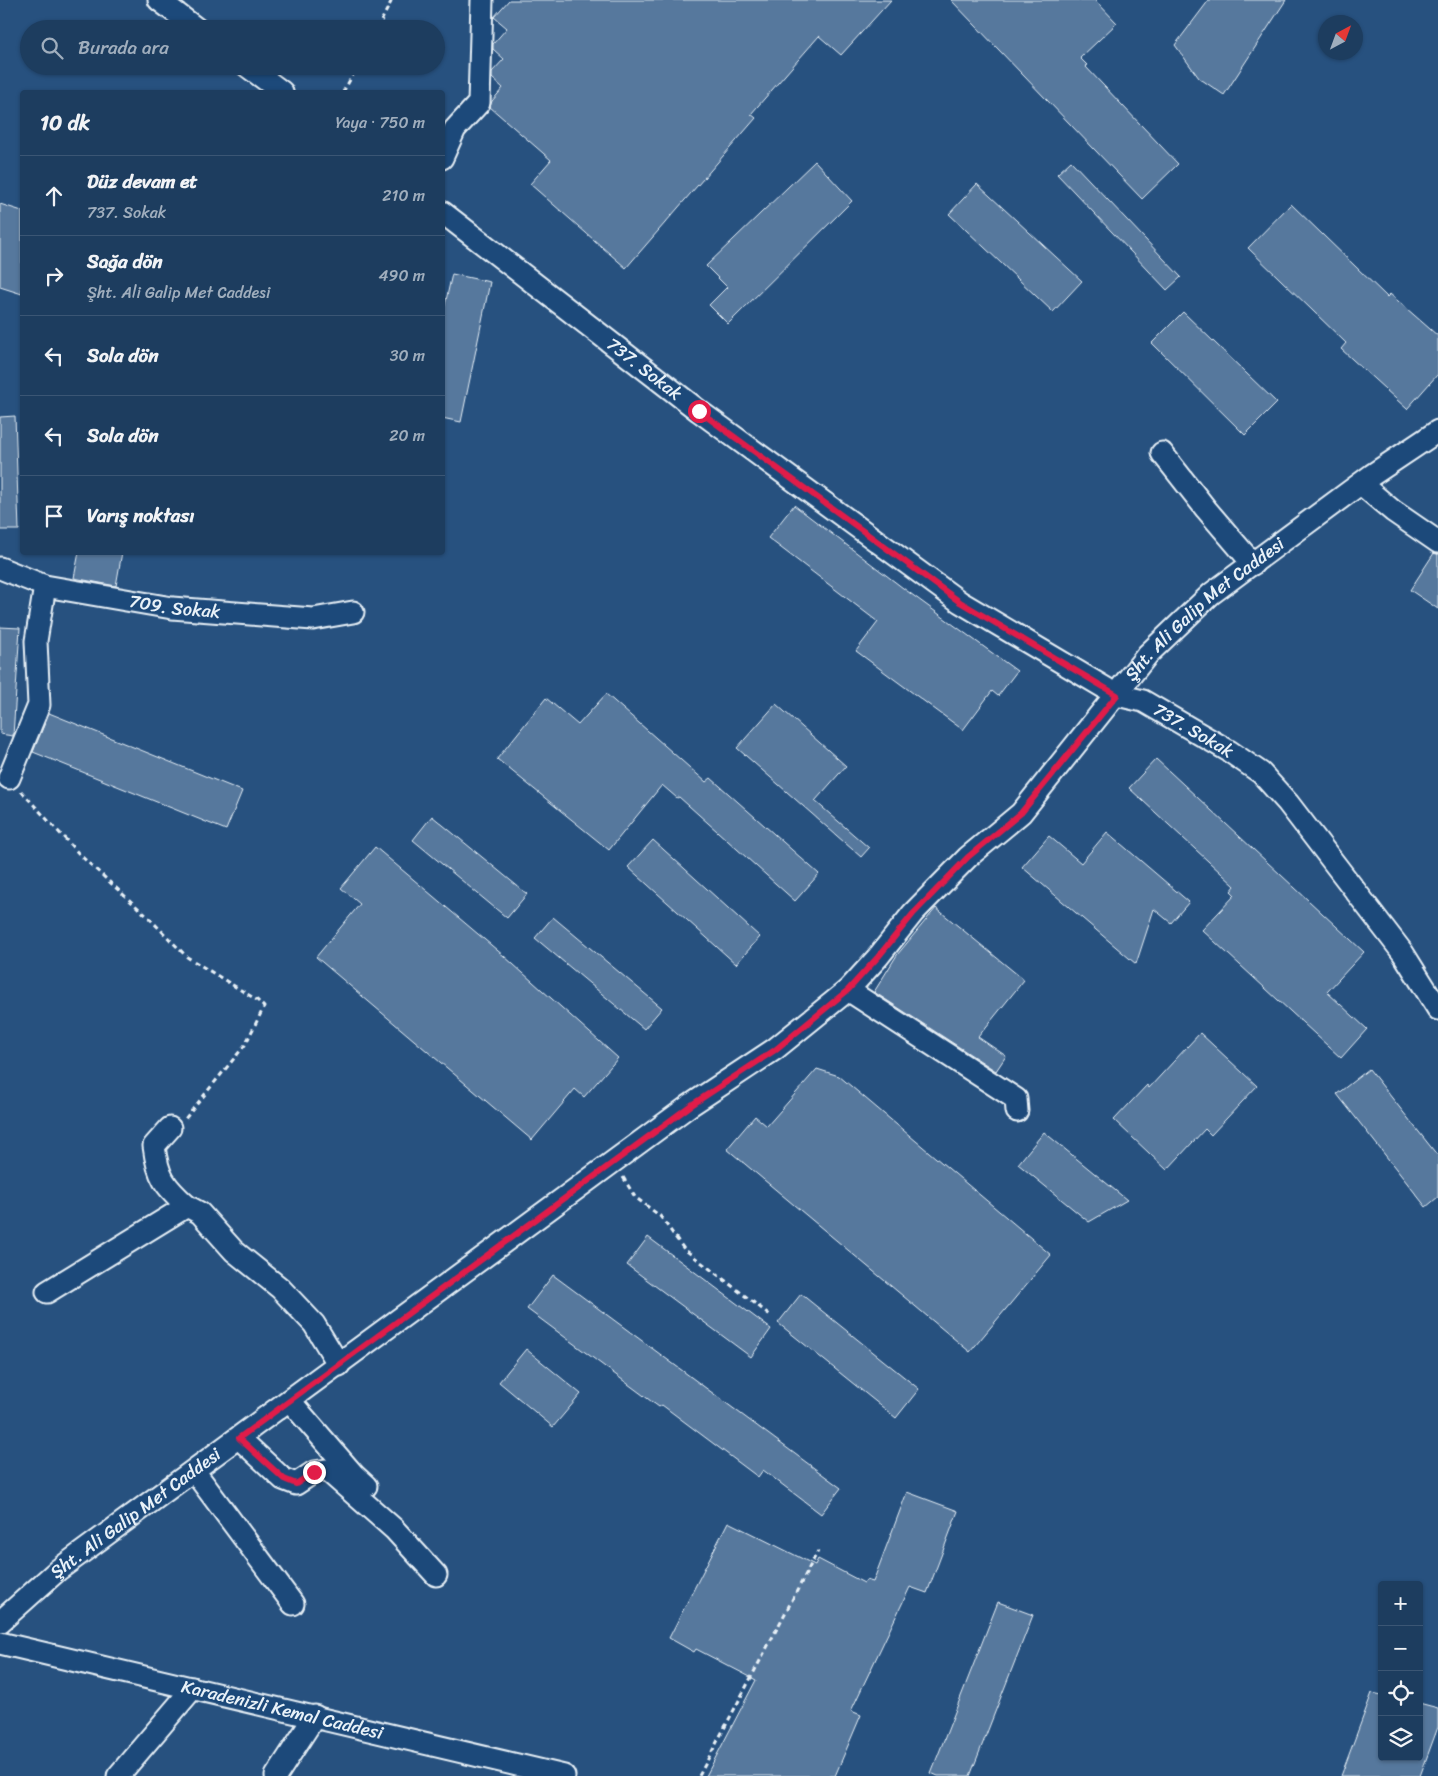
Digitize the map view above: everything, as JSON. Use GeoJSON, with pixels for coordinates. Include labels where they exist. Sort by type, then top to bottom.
{"type":"FeatureCollection","features":[{"type":"Feature","properties":{"kind":"street"},"geometry":{"type":"LineString","coordinates":[[159,0],[185,20]]}},
{"type":"Feature","properties":{"kind":"street"},"geometry":{"type":"LineString","coordinates":[[445,151],[455,129],[479,102],[482,0]]}},
{"type":"Feature","properties":{"kind":"street"},"geometry":{"type":"LineString","coordinates":[[259,75],[279,90]]}},
{"type":"Feature","properties":{"kind":"street","name":"737. Sokak"},"geometry":{"type":"LineString","coordinates":[[445,214],[699,411],[960,602],[1117,695],[1142,701],[1229,751],[1261,773],[1288,803],[1403,953],[1438,1009]]}},
{"type":"Feature","properties":{"kind":"street","name":"Şht. Ali Galip Met Caddesi"},"geometry":{"type":"LineString","coordinates":[[0,1622],[58,1570],[690,1106],[775,1050],[848,990],[913,914],[968,857],[1021,813],[1148,654],[1211,594],[1361,484],[1438,431]]}},
{"type":"Feature","properties":{"kind":"street"},"geometry":{"type":"LineString","coordinates":[[1162,453],[1253,564]]}},
{"type":"Feature","properties":{"kind":"street"},"geometry":{"type":"LineString","coordinates":[[1361,484],[1392,511],[1438,542]]}},
{"type":"Feature","properties":{"kind":"street","name":"709. Sokak"},"geometry":{"type":"LineString","coordinates":[[0,568],[45,586],[172,608],[312,619],[353,612]]}},
{"type":"Feature","properties":{"kind":"street"},"geometry":{"type":"LineString","coordinates":[[9,778],[39,705],[36,640],[45,586]]}},
{"type":"Feature","properties":{"kind":"street"},"geometry":{"type":"LineString","coordinates":[[848,990],[1016,1099],[1017,1112]]}},
{"type":"Feature","properties":{"kind":"street"},"geometry":{"type":"LineString","coordinates":[[170,1128],[154,1146],[156,1164],[166,1187],[187,1206],[200,1213],[234,1251],[280,1288],[314,1324],[339,1364]]}},
{"type":"Feature","properties":{"kind":"street"},"geometry":{"type":"LineString","coordinates":[[47,1292],[187,1206]]}},
{"type":"Feature","properties":{"kind":"street"},"geometry":{"type":"LineString","coordinates":[[290,1401],[354,1475],[386,1505]]}},
{"type":"Feature","properties":{"kind":"street"},"geometry":{"type":"LineString","coordinates":[[239,1438],[284,1479],[296,1484],[314,1472],[327,1470],[394,1529],[436,1575]]}},
{"type":"Feature","properties":{"kind":"street"},"geometry":{"type":"LineString","coordinates":[[194,1471],[293,1604]]}},
{"type":"Feature","properties":{"kind":"street","name":"Karadenizli Kemal Caddesi"},"geometry":{"type":"LineString","coordinates":[[0,1643],[564,1776]]}},
{"type":"Feature","properties":{"kind":"street"},"geometry":{"type":"LineString","coordinates":[[118,1776],[194,1688]]}},
{"type":"Feature","properties":{"kind":"street"},"geometry":{"type":"LineString","coordinates":[[276,1776],[315,1716]]}},
{"type":"Feature","properties":{"kind":"path"},"geometry":{"type":"LineString","coordinates":[[382,20],[392,0]]}},
{"type":"Feature","properties":{"kind":"path"},"geometry":{"type":"LineString","coordinates":[[344,90],[353,75]]}},
{"type":"Feature","properties":{"kind":"path"},"geometry":{"type":"LineString","coordinates":[[9,778],[80,855],[148,917],[187,957],[257,1000],[264,1007],[245,1045],[188,1118],[170,1128]]}},
{"type":"Feature","properties":{"kind":"path"},"geometry":{"type":"LineString","coordinates":[[613,1162],[635,1197],[660,1216],[684,1249],[770,1315]]}},
{"type":"Feature","properties":{"kind":"path"},"geometry":{"type":"LineString","coordinates":[[699,1776],[818,1551]]}},
{"type":"Feature","properties":{"kind":"building"},"geometry":{"type":"Polygon","coordinates":[[[509,0],[891,0],[841,55],[819,36],[751,114],[756,118],[626,268],[530,184],[551,160],[490,107],[492,101],[503,88],[492,78],[492,72],[504,59],[493,49],[493,44],[507,28],[494,17],[509,0]]]}},
{"type":"Feature","properties":{"kind":"building"},"geometry":{"type":"Polygon","coordinates":[[[951,0],[1095,0],[1117,23],[1080,58],[1087,65],[1085,66],[1178,164],[1142,199],[951,0]]]}},
{"type":"Feature","properties":{"kind":"building"},"geometry":{"type":"Polygon","coordinates":[[[1209,0],[1286,0],[1224,95],[1199,78],[1175,45],[1209,0]]]}},
{"type":"Feature","properties":{"kind":"building"},"geometry":{"type":"Polygon","coordinates":[[[815,161],[852,201],[728,324],[709,305],[727,287],[706,266],[815,161]]]}},
{"type":"Feature","properties":{"kind":"building"},"geometry":{"type":"Polygon","coordinates":[[[1071,161],[1181,277],[1167,290],[1057,174],[1071,161]]]}},
{"type":"Feature","properties":{"kind":"building"},"geometry":{"type":"Polygon","coordinates":[[[977,184],[1082,281],[1053,312],[949,214],[977,184]]]}},
{"type":"Feature","properties":{"kind":"building"},"geometry":{"type":"Polygon","coordinates":[[[0,204],[20,210],[20,293],[0,287],[0,204]]]}},
{"type":"Feature","properties":{"kind":"building"},"geometry":{"type":"Polygon","coordinates":[[[1291,204],[1387,297],[1390,294],[1438,336],[1438,374],[1407,409],[1341,349],[1346,343],[1248,248],[1291,204]]]}},
{"type":"Feature","properties":{"kind":"building"},"geometry":{"type":"Polygon","coordinates":[[[452,274],[490,282],[461,422],[445,419],[445,305],[452,274]]]}},
{"type":"Feature","properties":{"kind":"building"},"geometry":{"type":"Polygon","coordinates":[[[1183,312],[1277,403],[1245,435],[1152,343],[1183,312]]]}},
{"type":"Feature","properties":{"kind":"building"},"geometry":{"type":"Polygon","coordinates":[[[15,416],[19,530],[0,530],[0,417],[15,416]]]}},
{"type":"Feature","properties":{"kind":"building"},"geometry":{"type":"Polygon","coordinates":[[[794,505],[1017,671],[998,696],[992,691],[963,730],[856,651],[878,622],[768,538],[794,505]]]}},
{"type":"Feature","properties":{"kind":"building"},"geometry":{"type":"Polygon","coordinates":[[[1434,553],[1438,554],[1438,609],[1410,590],[1434,553]]]}},
{"type":"Feature","properties":{"kind":"building"},"geometry":{"type":"Polygon","coordinates":[[[78,555],[121,555],[116,586],[74,578],[78,555]]]}},
{"type":"Feature","properties":{"kind":"building"},"geometry":{"type":"Polygon","coordinates":[[[0,627],[20,628],[13,736],[0,734],[0,627]]]}},
{"type":"Feature","properties":{"kind":"building"},"geometry":{"type":"Polygon","coordinates":[[[606,694],[706,782],[711,778],[819,874],[795,901],[679,797],[677,798],[662,785],[609,850],[497,759],[546,698],[578,725],[606,694]]]}},
{"type":"Feature","properties":{"kind":"building"},"geometry":{"type":"Polygon","coordinates":[[[776,704],[846,766],[815,801],[869,848],[861,857],[737,748],[776,704]]]}},
{"type":"Feature","properties":{"kind":"building"},"geometry":{"type":"Polygon","coordinates":[[[49,713],[242,791],[226,830],[33,752],[49,713]]]}},
{"type":"Feature","properties":{"kind":"building"},"geometry":{"type":"Polygon","coordinates":[[[1156,759],[1364,952],[1327,992],[1367,1029],[1341,1058],[1202,930],[1235,895],[1231,891],[1235,886],[1129,788],[1156,759]]]}},
{"type":"Feature","properties":{"kind":"building"},"geometry":{"type":"Polygon","coordinates":[[[432,816],[527,894],[507,918],[413,840],[432,816]]]}},
{"type":"Feature","properties":{"kind":"building"},"geometry":{"type":"Polygon","coordinates":[[[1107,832],[1189,902],[1171,923],[1154,909],[1136,964],[1022,867],[1049,836],[1081,863],[1107,832]]]}},
{"type":"Feature","properties":{"kind":"building"},"geometry":{"type":"Polygon","coordinates":[[[653,840],[760,937],[736,964],[628,867],[653,840]]]}},
{"type":"Feature","properties":{"kind":"building"},"geometry":{"type":"Polygon","coordinates":[[[375,847],[504,956],[618,1058],[584,1097],[575,1089],[532,1140],[316,957],[360,904],[341,888],[375,847]]]}},
{"type":"Feature","properties":{"kind":"building"},"geometry":{"type":"Polygon","coordinates":[[[936,908],[1024,980],[978,1037],[1006,1056],[996,1071],[874,992],[897,955],[936,908]]]}},
{"type":"Feature","properties":{"kind":"building"},"geometry":{"type":"Polygon","coordinates":[[[553,917],[662,1008],[644,1029],[535,938],[553,917]]]}},
{"type":"Feature","properties":{"kind":"building"},"geometry":{"type":"Polygon","coordinates":[[[1200,1033],[1257,1086],[1211,1135],[1205,1129],[1167,1170],[1114,1120],[1147,1085],[1149,1088],[1200,1033]]]}},
{"type":"Feature","properties":{"kind":"building"},"geometry":{"type":"Polygon","coordinates":[[[817,1069],[839,1076],[1051,1255],[970,1352],[727,1149],[755,1116],[767,1126],[817,1069]]]}},
{"type":"Feature","properties":{"kind":"building"},"geometry":{"type":"Polygon","coordinates":[[[1369,1069],[1438,1156],[1438,1197],[1426,1207],[1337,1094],[1369,1069]]]}},
{"type":"Feature","properties":{"kind":"building"},"geometry":{"type":"Polygon","coordinates":[[[1044,1132],[1127,1200],[1089,1222],[1018,1164],[1044,1132]]]}},
{"type":"Feature","properties":{"kind":"building"},"geometry":{"type":"Polygon","coordinates":[[[648,1237],[771,1329],[751,1357],[627,1265],[648,1237]]]}},
{"type":"Feature","properties":{"kind":"building"},"geometry":{"type":"Polygon","coordinates":[[[553,1275],[841,1488],[821,1514],[763,1470],[758,1477],[662,1405],[659,1407],[527,1309],[553,1275]]]}},
{"type":"Feature","properties":{"kind":"building"},"geometry":{"type":"Polygon","coordinates":[[[801,1294],[919,1389],[896,1418],[778,1323],[801,1294]]]}},
{"type":"Feature","properties":{"kind":"building"},"geometry":{"type":"Polygon","coordinates":[[[526,1349],[581,1394],[553,1427],[499,1382],[526,1349]]]}},
{"type":"Feature","properties":{"kind":"building"},"geometry":{"type":"Polygon","coordinates":[[[907,1492],[958,1511],[927,1593],[910,1587],[851,1711],[861,1715],[835,1776],[706,1776],[756,1680],[696,1649],[694,1652],[669,1638],[728,1522],[815,1565],[818,1559],[864,1583],[866,1580],[873,1582],[907,1492]]]}},
{"type":"Feature","properties":{"kind":"building"},"geometry":{"type":"Polygon","coordinates":[[[998,1602],[1033,1615],[970,1776],[938,1776],[931,1773],[998,1602]]]}},
{"type":"Feature","properties":{"kind":"building"},"geometry":{"type":"Polygon","coordinates":[[[1372,1693],[1378,1694],[1378,1761],[1423,1761],[1423,1704],[1438,1708],[1438,1727],[1420,1776],[1341,1776],[1372,1693]]]}},
{"type":"Feature","properties":{"kind":"route"},"geometry":{"type":"LineString","coordinates":[[314,1472],[296,1484],[284,1479],[239,1438],[429,1296],[690,1106],[775,1050],[848,990],[913,914],[968,857],[1021,813],[1117,695],[960,602],[699,411]]}}]}
